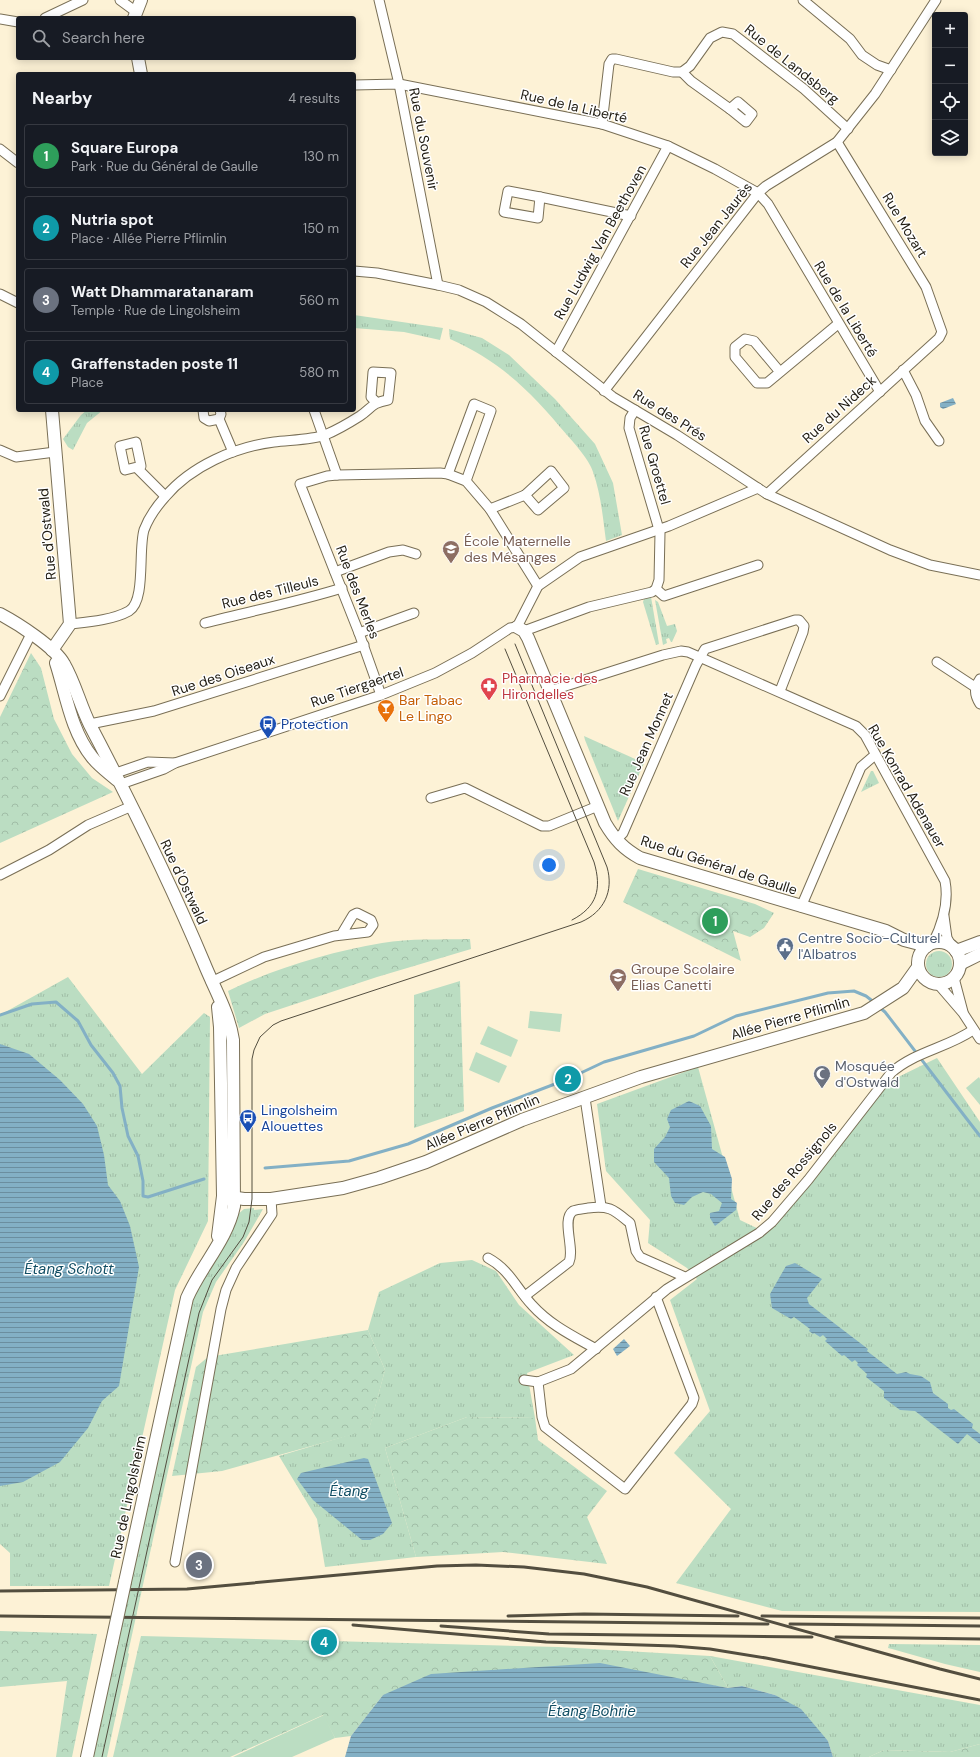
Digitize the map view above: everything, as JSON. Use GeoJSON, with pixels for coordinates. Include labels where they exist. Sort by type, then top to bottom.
{"type":"FeatureCollection","features":[{"type":"Feature","properties":{"kind":"main road"},"geometry":{"type":"LineString","coordinates":[[135,15],[141,0]]}},
{"type":"Feature","properties":{"kind":"main road"},"geometry":{"type":"LineString","coordinates":[[138,60],[141,72]]}},
{"type":"Feature","properties":{"kind":"main road","name":"Rue d'Ostwald"},"geometry":{"type":"LineString","coordinates":[[52,412],[70,624]]}},
{"type":"Feature","properties":{"kind":"main road"},"geometry":{"type":"LineString","coordinates":[[0,614],[14,621],[52,650],[70,624]]}},
{"type":"Feature","properties":{"kind":"main road","name":"Rue du Général de Gaulle"},"geometry":{"type":"LineString","coordinates":[[520,629],[550,691],[605,823],[624,849],[640,858],[886,931],[904,940],[930,945]]}},
{"type":"Feature","properties":{"kind":"main road","name":"Rue d'Ostwald"},"geometry":{"type":"LineString","coordinates":[[52,650],[64,663],[90,724],[119,778],[192,934],[226,1015],[233,1040],[229,1197]]}},
{"type":"Feature","properties":{"kind":"main road","name":"Rue d'Ostwald"},"geometry":{"type":"LineString","coordinates":[[52,650],[72,718],[82,743],[100,766],[119,778]]}},
{"type":"Feature","properties":{"kind":"main road","name":"Rue du Général de Gaulle"},"geometry":{"type":"LineString","coordinates":[[904,940],[918,963]]}},
{"type":"Feature","properties":{"kind":"main road"},"geometry":{"type":"LineString","coordinates":[[954,950],[980,942]]}},
{"type":"Feature","properties":{"kind":"main road"},"geometry":{"type":"LineString","coordinates":[[960,964],[954,950],[946,944],[930,945],[918,963],[924,979],[934,983],[949,982],[954,978],[960,964],[980,954]]}},
{"type":"Feature","properties":{"kind":"main road","name":"Allée Pierre Pflimlin"},"geometry":{"type":"LineString","coordinates":[[229,1197],[271,1199],[343,1188],[379,1178],[426,1162],[522,1120],[641,1077],[864,1012],[880,1004],[903,988],[918,963]]}},
{"type":"Feature","properties":{"kind":"main road","name":"Allée Pierre Pflimlin"},"geometry":{"type":"LineString","coordinates":[[903,988],[934,983]]}},
{"type":"Feature","properties":{"kind":"main road","name":"Rue de Lingolsheim"},"geometry":{"type":"LineString","coordinates":[[87,1757],[182,1317],[193,1285],[214,1248],[229,1197]]}},
{"type":"Feature","properties":{"kind":"street"},"geometry":{"type":"LineString","coordinates":[[49,16],[83,0]]}},
{"type":"Feature","properties":{"kind":"street"},"geometry":{"type":"LineString","coordinates":[[120,0],[135,15]]}},
{"type":"Feature","properties":{"kind":"street","name":"Rue du Souvenir"},"geometry":{"type":"LineString","coordinates":[[379,0],[399,84],[438,285]]}},
{"type":"Feature","properties":{"kind":"street"},"geometry":{"type":"LineString","coordinates":[[803,0],[850,39],[862,55],[877,65],[891,70]]}},
{"type":"Feature","properties":{"kind":"street","name":"Rue Jean Jaurès"},"geometry":{"type":"LineString","coordinates":[[604,391],[758,193],[766,186],[837,142],[891,70],[936,0]]}},
{"type":"Feature","properties":{"kind":"street"},"geometry":{"type":"LineString","coordinates":[[0,19],[16,22]]}},
{"type":"Feature","properties":{"kind":"street","name":"Rue de Landsberg"},"geometry":{"type":"LineString","coordinates":[[682,72],[690,66],[710,38],[722,32],[733,34],[804,89],[848,129]]}},
{"type":"Feature","properties":{"kind":"street"},"geometry":{"type":"LineString","coordinates":[[602,124],[609,64],[612,60],[616,59],[673,72],[682,72],[691,81],[730,109]]}},
{"type":"Feature","properties":{"kind":"street","name":"Rue de la Liberté"},"geometry":{"type":"LineString","coordinates":[[356,85],[399,84],[602,124],[668,146],[715,169],[758,193],[768,204],[838,324],[880,392]]}},
{"type":"Feature","properties":{"kind":"street","name":"Rue Mozart"},"geometry":{"type":"LineString","coordinates":[[837,142],[926,287],[934,313],[940,326]]}},
{"type":"Feature","properties":{"kind":"street","name":"Rue Ludwig Van Beethoven"},"geometry":{"type":"LineString","coordinates":[[556,352],[668,146]]}},
{"type":"Feature","properties":{"kind":"street"},"geometry":{"type":"LineString","coordinates":[[0,150],[16,162]]}},
{"type":"Feature","properties":{"kind":"street"},"geometry":{"type":"LineString","coordinates":[[540,197],[631,216]]}},
{"type":"Feature","properties":{"kind":"street","name":"Rue des Prés"},"geometry":{"type":"LineString","coordinates":[[356,271],[376,273],[459,290],[503,312],[604,391],[767,494],[890,550],[930,565],[980,575]]}},
{"type":"Feature","properties":{"kind":"street"},"geometry":{"type":"LineString","coordinates":[[0,294],[16,302]]}},
{"type":"Feature","properties":{"kind":"street"},"geometry":{"type":"LineString","coordinates":[[780,372],[754,341],[745,340],[735,347],[735,357],[757,383],[767,383],[838,324]]}},
{"type":"Feature","properties":{"kind":"street","name":"Rue du Nideck"},"geometry":{"type":"LineString","coordinates":[[767,494],[939,338],[942,332],[940,326]]}},
{"type":"Feature","properties":{"kind":"street"},"geometry":{"type":"LineString","coordinates":[[903,370],[916,395],[925,421],[939,442]]}},
{"type":"Feature","properties":{"kind":"street"},"geometry":{"type":"LineString","coordinates":[[70,624],[117,616],[130,610],[136,604],[140,591],[140,549],[144,529],[165,496],[188,475],[233,452],[272,442],[323,436],[361,416],[376,402]]}},
{"type":"Feature","properties":{"kind":"street"},"geometry":{"type":"LineString","coordinates":[[448,474],[474,404],[491,411],[466,481]]}},
{"type":"Feature","properties":{"kind":"street","name":"Rue Groettel"},"geometry":{"type":"LineString","coordinates":[[635,410],[630,418],[629,428],[658,529]]}},
{"type":"Feature","properties":{"kind":"street"},"geometry":{"type":"LineString","coordinates":[[202,412],[204,418],[209,421],[220,414],[233,452]]}},
{"type":"Feature","properties":{"kind":"street"},"geometry":{"type":"LineString","coordinates":[[315,412],[337,475],[448,474],[466,481],[490,509],[538,586]]}},
{"type":"Feature","properties":{"kind":"street"},"geometry":{"type":"LineString","coordinates":[[0,450],[16,457],[55,452]]}},
{"type":"Feature","properties":{"kind":"street"},"geometry":{"type":"LineString","coordinates":[[137,468],[165,496]]}},
{"type":"Feature","properties":{"kind":"street","name":"Rue des Merles"},"geometry":{"type":"LineString","coordinates":[[337,475],[327,476],[300,484],[364,645],[381,695]]}},
{"type":"Feature","properties":{"kind":"street"},"geometry":{"type":"LineString","coordinates":[[520,629],[538,586],[580,557],[658,529],[758,488]]}},
{"type":"Feature","properties":{"kind":"street"},"geometry":{"type":"LineString","coordinates":[[490,509],[525,495]]}},
{"type":"Feature","properties":{"kind":"street"},"geometry":{"type":"LineString","coordinates":[[658,529],[658,580],[656,589],[664,596],[758,565]]}},
{"type":"Feature","properties":{"kind":"street"},"geometry":{"type":"LineString","coordinates":[[335,572],[389,552],[403,550],[413,555]]}},
{"type":"Feature","properties":{"kind":"street","name":"Rue des Tilleuls"},"geometry":{"type":"LineString","coordinates":[[205,623],[270,606],[301,601],[342,588]]}},
{"type":"Feature","properties":{"kind":"street","name":"Rue Tiergaertel"},"geometry":{"type":"LineString","coordinates":[[119,778],[164,769],[175,763],[381,695],[435,673],[472,653],[510,628],[520,629],[589,607],[652,592],[656,589]]}},
{"type":"Feature","properties":{"kind":"street"},"geometry":{"type":"LineString","coordinates":[[359,633],[414,612]]}},
{"type":"Feature","properties":{"kind":"street"},"geometry":{"type":"LineString","coordinates":[[700,657],[705,649],[799,620],[804,626],[803,632],[780,691]]}},
{"type":"Feature","properties":{"kind":"street"},"geometry":{"type":"LineString","coordinates":[[0,696],[31,634]]}},
{"type":"Feature","properties":{"kind":"street","name":"Rue des Oiseaux"},"geometry":{"type":"LineString","coordinates":[[90,724],[154,711],[364,645]]}},
{"type":"Feature","properties":{"kind":"street","name":"Rue Konrad Adenauer"},"geometry":{"type":"LineString","coordinates":[[550,691],[674,652],[688,652],[780,691],[856,726],[864,735],[945,881],[947,890],[944,916],[948,938],[954,950]]}},
{"type":"Feature","properties":{"kind":"street","name":"Rue Jean Monnet"},"geometry":{"type":"LineString","coordinates":[[616,840],[623,833],[700,657]]}},
{"type":"Feature","properties":{"kind":"street"},"geometry":{"type":"LineString","coordinates":[[937,662],[977,683],[976,697],[980,704]]}},
{"type":"Feature","properties":{"kind":"street"},"geometry":{"type":"LineString","coordinates":[[801,907],[861,767],[875,755]]}},
{"type":"Feature","properties":{"kind":"street"},"geometry":{"type":"LineString","coordinates":[[431,798],[465,788],[542,826],[549,826],[598,806]]}},
{"type":"Feature","properties":{"kind":"street"},"geometry":{"type":"LineString","coordinates":[[0,875],[49,850],[88,825],[132,806]]}},
{"type":"Feature","properties":{"kind":"street","name":"Rue Konrad Adenauer"},"geometry":{"type":"LineString","coordinates":[[930,945],[944,916]]}},
{"type":"Feature","properties":{"kind":"street"},"geometry":{"type":"LineString","coordinates":[[211,982],[264,957],[342,935]]}},
{"type":"Feature","properties":{"kind":"street"},"geometry":{"type":"LineString","coordinates":[[954,978],[963,1013]]}},
{"type":"Feature","properties":{"kind":"street"},"geometry":{"type":"LineString","coordinates":[[934,983],[963,1013],[980,1039]]}},
{"type":"Feature","properties":{"kind":"street","name":"Rue des Rossignols"},"geometry":{"type":"LineString","coordinates":[[524,1380],[538,1382],[571,1369],[656,1297],[685,1277],[751,1239],[765,1228],[808,1180],[891,1073],[902,1064],[960,1039],[973,1030]]}},
{"type":"Feature","properties":{"kind":"street"},"geometry":{"type":"LineString","coordinates":[[585,1098],[601,1206]]}},
{"type":"Feature","properties":{"kind":"street"},"geometry":{"type":"LineString","coordinates":[[175,1562],[221,1308],[226,1290],[236,1268],[272,1214],[271,1199]]}},
{"type":"Feature","properties":{"kind":"street"},"geometry":{"type":"LineString","coordinates":[[525,1296],[570,1262],[572,1254],[568,1220],[570,1214],[576,1210],[601,1206],[614,1210],[630,1223],[636,1251],[640,1257],[685,1277]]}},
{"type":"Feature","properties":{"kind":"street"},"geometry":{"type":"LineString","coordinates":[[488,1258],[506,1271],[525,1296],[544,1317],[554,1325],[596,1348]]}},
{"type":"Feature","properties":{"kind":"street"},"geometry":{"type":"LineString","coordinates":[[538,1382],[542,1417],[545,1427],[625,1489],[692,1404],[694,1398],[656,1297]]}},
{"type":"Feature","properties":{"kind":"green space"},"geometry":{"type":"Polygon","coordinates":[[[356,315],[443,328],[440,340],[404,332],[356,328],[356,315]]]}},
{"type":"Feature","properties":{"kind":"green space"},"geometry":{"type":"Polygon","coordinates":[[[449,329],[482,338],[509,355],[555,399],[595,444],[613,483],[622,535],[606,541],[603,515],[596,480],[586,458],[574,443],[528,392],[515,380],[501,368],[469,348],[450,339],[449,329]]]}},
{"type":"Feature","properties":{"kind":"green space"},"geometry":{"type":"Polygon","coordinates":[[[85,412],[101,412],[87,423],[73,450],[68,447],[63,439],[85,412]]]}},
{"type":"Feature","properties":{"kind":"green space"},"geometry":{"type":"Polygon","coordinates":[[[651,597],[659,644],[656,645],[643,602],[644,599],[651,597]]]}},
{"type":"Feature","properties":{"kind":"green space"},"geometry":{"type":"Polygon","coordinates":[[[655,600],[658,602],[667,626],[675,624],[677,631],[672,642],[669,638],[666,639],[667,643],[663,645],[655,600]]]}},
{"type":"Feature","properties":{"kind":"green space"},"geometry":{"type":"Polygon","coordinates":[[[31,653],[41,668],[54,719],[72,754],[92,778],[113,792],[0,843],[0,717],[31,653]]]}},
{"type":"Feature","properties":{"kind":"green space"},"geometry":{"type":"Polygon","coordinates":[[[584,736],[644,763],[618,821],[585,740],[584,736]]]}},
{"type":"Feature","properties":{"kind":"green space"},"geometry":{"type":"Polygon","coordinates":[[[871,771],[873,771],[879,783],[861,792],[871,771]]]}},
{"type":"Feature","properties":{"kind":"green space"},"geometry":{"type":"Polygon","coordinates":[[[638,869],[755,904],[774,913],[764,928],[750,937],[733,931],[741,961],[623,902],[638,869]]]}},
{"type":"Feature","properties":{"kind":"green space"},"geometry":{"type":"Polygon","coordinates":[[[470,939],[471,949],[377,977],[265,1014],[239,1028],[228,991],[265,975],[323,956],[393,941],[470,939]]]}},
{"type":"Feature","properties":{"kind":"green space"},"geometry":{"type":"Polygon","coordinates":[[[939,951],[949,954],[952,964],[949,974],[939,977],[929,974],[926,964],[929,954],[939,951]]]}},
{"type":"Feature","properties":{"kind":"green space"},"geometry":{"type":"Polygon","coordinates":[[[68,977],[142,1074],[204,1013],[210,1017],[208,1221],[175,1290],[109,1586],[10,1586],[10,1553],[0,1544],[0,1015],[68,977]]]}},
{"type":"Feature","properties":{"kind":"green space"},"geometry":{"type":"Polygon","coordinates":[[[460,981],[464,1111],[414,1128],[414,995],[460,981]]]}},
{"type":"Feature","properties":{"kind":"green space"},"geometry":{"type":"Polygon","coordinates":[[[530,1011],[562,1014],[560,1032],[528,1028],[530,1011]]]}},
{"type":"Feature","properties":{"kind":"green space"},"geometry":{"type":"Polygon","coordinates":[[[488,1026],[518,1040],[511,1057],[480,1044],[488,1026]]]}},
{"type":"Feature","properties":{"kind":"green space"},"geometry":{"type":"Polygon","coordinates":[[[476,1052],[507,1066],[499,1083],[469,1070],[476,1052]]]}},
{"type":"Feature","properties":{"kind":"green space"},"geometry":{"type":"Polygon","coordinates":[[[937,1058],[980,1122],[980,1612],[782,1611],[676,1583],[731,1509],[674,1453],[710,1411],[670,1300],[697,1279],[687,1268],[648,1243],[650,1220],[606,1171],[597,1104],[698,1067],[740,1220],[767,1233],[892,1080],[937,1058]]]}},
{"type":"Feature","properties":{"kind":"green space"},"geometry":{"type":"Polygon","coordinates":[[[979,1077],[980,1079],[980,1105],[966,1088],[979,1077]]]}},
{"type":"Feature","properties":{"kind":"green space"},"geometry":{"type":"Polygon","coordinates":[[[254,1208],[254,1210],[263,1209],[244,1242],[216,1282],[203,1312],[128,1653],[107,1757],[92,1757],[190,1304],[198,1285],[237,1215],[244,1209],[254,1208]]]}},
{"type":"Feature","properties":{"kind":"green space"},"geometry":{"type":"Polygon","coordinates":[[[472,1260],[496,1271],[519,1305],[574,1355],[527,1373],[535,1418],[467,1417],[385,1448],[416,1557],[325,1567],[317,1519],[279,1456],[369,1429],[385,1370],[368,1330],[379,1292],[440,1263],[472,1260]]]}},
{"type":"Feature","properties":{"kind":"green space"},"geometry":{"type":"Polygon","coordinates":[[[368,1330],[385,1370],[369,1430],[222,1471],[172,1476],[196,1367],[208,1357],[368,1330]]]}},
{"type":"Feature","properties":{"kind":"green space"},"geometry":{"type":"Polygon","coordinates":[[[467,1417],[535,1418],[538,1440],[607,1491],[587,1517],[607,1564],[503,1552],[416,1557],[385,1448],[467,1417]]]}},
{"type":"Feature","properties":{"kind":"green space"},"geometry":{"type":"Polygon","coordinates":[[[0,1631],[97,1634],[72,1757],[56,1757],[67,1681],[0,1687],[0,1631]]]}},
{"type":"Feature","properties":{"kind":"green space"},"geometry":{"type":"Polygon","coordinates":[[[141,1636],[559,1647],[710,1656],[728,1688],[704,1684],[383,1695],[351,1736],[335,1738],[323,1715],[230,1757],[113,1757],[141,1636]]]}},
{"type":"Feature","properties":{"kind":"green space"},"geometry":{"type":"Polygon","coordinates":[[[889,1644],[980,1645],[980,1672],[888,1648],[889,1644]]]}},
{"type":"Feature","properties":{"kind":"green space"},"geometry":{"type":"Polygon","coordinates":[[[710,1656],[980,1705],[980,1744],[950,1752],[884,1750],[869,1757],[833,1757],[828,1741],[775,1695],[742,1686],[728,1688],[710,1656]]]}},
{"type":"Feature","properties":{"kind":"green space"},"geometry":{"type":"Polygon","coordinates":[[[324,1715],[335,1738],[292,1757],[233,1757],[324,1715]]]}},
{"type":"Feature","properties":{"kind":"green space"},"geometry":{"type":"Polygon","coordinates":[[[980,1744],[980,1757],[869,1757],[884,1750],[950,1752],[980,1744]]]}},
{"type":"Feature","properties":{"kind":"water"},"geometry":{"type":"Polygon","coordinates":[[[953,398],[956,404],[943,409],[940,407],[940,403],[953,398]]]}},
{"type":"Feature","properties":{"kind":"water","name":"Étang Schott"},"geometry":{"type":"Polygon","coordinates":[[[0,1044],[29,1054],[60,1080],[83,1104],[97,1126],[104,1155],[108,1185],[120,1201],[130,1226],[139,1267],[119,1386],[102,1401],[88,1428],[60,1462],[23,1482],[0,1486],[0,1044]]]}},
{"type":"Feature","properties":{"kind":"water"},"geometry":{"type":"Polygon","coordinates":[[[689,1101],[700,1106],[711,1126],[712,1149],[725,1157],[732,1179],[731,1199],[737,1203],[736,1210],[715,1226],[710,1218],[710,1213],[719,1211],[722,1203],[711,1194],[703,1192],[692,1197],[684,1205],[675,1203],[671,1196],[669,1178],[654,1162],[654,1149],[665,1137],[670,1127],[667,1119],[671,1110],[689,1101]]]}},
{"type":"Feature","properties":{"kind":"water"},"geometry":{"type":"Polygon","coordinates":[[[795,1263],[822,1279],[807,1298],[809,1304],[868,1349],[867,1351],[897,1374],[906,1372],[921,1376],[930,1382],[933,1393],[948,1404],[948,1408],[951,1410],[954,1409],[973,1424],[972,1428],[980,1434],[980,1444],[967,1434],[958,1444],[915,1411],[900,1410],[884,1398],[884,1391],[866,1377],[867,1374],[857,1365],[858,1363],[855,1360],[852,1362],[844,1355],[842,1356],[825,1341],[827,1339],[823,1335],[820,1337],[814,1333],[813,1334],[809,1331],[810,1329],[794,1317],[791,1319],[772,1308],[770,1294],[786,1266],[795,1263]]]}},
{"type":"Feature","properties":{"kind":"water"},"geometry":{"type":"Polygon","coordinates":[[[624,1339],[630,1346],[617,1356],[613,1349],[624,1339]]]}},
{"type":"Feature","properties":{"kind":"water","name":"Étang"},"geometry":{"type":"Polygon","coordinates":[[[364,1458],[368,1459],[392,1523],[383,1534],[370,1540],[362,1540],[313,1500],[297,1479],[301,1473],[364,1458]]]}},
{"type":"Feature","properties":{"kind":"water","name":"Étang Bohrie"},"geometry":{"type":"Polygon","coordinates":[[[600,1663],[728,1688],[742,1686],[775,1695],[801,1709],[828,1741],[833,1757],[345,1757],[351,1736],[383,1695],[431,1674],[600,1663]]]}},
{"type":"Feature","properties":{"kind":"waterway"},"geometry":{"type":"LineString","coordinates":[[265,1168],[349,1161],[408,1144],[492,1108],[568,1079],[604,1062],[694,1036],[736,1016],[828,993],[854,991],[866,996],[875,1003]]}},
{"type":"Feature","properties":{"kind":"waterway"},"geometry":{"type":"LineString","coordinates":[[0,1015],[32,1004],[56,1002],[78,1021],[91,1045],[113,1073],[120,1086],[122,1108],[128,1136],[138,1156],[143,1181],[143,1196],[148,1197],[204,1179]]}},
{"type":"Feature","properties":{"kind":"waterway"},"geometry":{"type":"LineString","coordinates":[[879,1007],[885,1012],[980,1136]]}},
{"type":"Feature","properties":{"kind":"tram line"},"geometry":{"type":"LineString","coordinates":[[102,1757],[199,1313],[212,1280],[243,1237],[249,1222],[252,1199],[252,1059],[260,1037],[273,1025],[281,1021],[581,922],[596,913],[601,907],[608,892],[609,876],[607,867],[515,644]]}},
{"type":"Feature","properties":{"kind":"tram line"},"geometry":{"type":"LineString","coordinates":[[505,649],[594,862],[597,881],[595,896],[587,909],[572,920]]}},
{"type":"Feature","properties":{"kind":"railway"},"geometry":{"type":"LineString","coordinates":[[0,1591],[187,1589],[437,1566],[476,1565],[524,1567],[584,1574],[647,1587],[980,1679]]}},
{"type":"Feature","properties":{"kind":"railway"},"geometry":{"type":"LineString","coordinates":[[508,1616],[584,1614],[738,1616]]}},
{"type":"Feature","properties":{"kind":"railway"},"geometry":{"type":"LineString","coordinates":[[0,1616],[768,1624]]}},
{"type":"Feature","properties":{"kind":"railway"},"geometry":{"type":"LineString","coordinates":[[762,1616],[980,1618]]}},
{"type":"Feature","properties":{"kind":"railway"},"geometry":{"type":"LineString","coordinates":[[790,1624],[980,1626]]}},
{"type":"Feature","properties":{"kind":"railway"},"geometry":{"type":"LineString","coordinates":[[353,1625],[546,1642],[674,1646],[710,1649],[766,1658],[980,1700]]}},
{"type":"Feature","properties":{"kind":"railway"},"geometry":{"type":"LineString","coordinates":[[441,1626],[549,1634],[812,1637]]}},
{"type":"Feature","properties":{"kind":"railway"},"geometry":{"type":"LineString","coordinates":[[836,1637],[980,1639]]}},
{"type":"Feature","properties":{"kind":"place","name":"École Maternelle des Mésanges"},"geometry":{"type":"Point","coordinates":[451,564]}},
{"type":"Feature","properties":{"kind":"place","name":"Pharmacie des Hirondelles"},"geometry":{"type":"Point","coordinates":[489,701]}},
{"type":"Feature","properties":{"kind":"place","name":"Bar Tabac Le Lingo"},"geometry":{"type":"Point","coordinates":[386,723]}},
{"type":"Feature","properties":{"kind":"place","name":"Protection"},"geometry":{"type":"Point","coordinates":[268,739]}},
{"type":"Feature","properties":{"kind":"place","name":"Square Europa"},"geometry":{"type":"Point","coordinates":[715,921]}},
{"type":"Feature","properties":{"kind":"place","name":"Centre Socio-Culturel l'Albatros"},"geometry":{"type":"Point","coordinates":[785,961]}},
{"type":"Feature","properties":{"kind":"place","name":"Groupe Scolaire Elias Canetti"},"geometry":{"type":"Point","coordinates":[618,992]}},
{"type":"Feature","properties":{"kind":"place","name":"Nutria spot"},"geometry":{"type":"Point","coordinates":[568,1079]}},
{"type":"Feature","properties":{"kind":"place","name":"Mosquée d'Ostwald"},"geometry":{"type":"Point","coordinates":[822,1089]}},
{"type":"Feature","properties":{"kind":"place","name":"Lingolsheim Alouettes"},"geometry":{"type":"Point","coordinates":[248,1133]}},
{"type":"Feature","properties":{"kind":"place","name":"Watt Dhammaratanaram"},"geometry":{"type":"Point","coordinates":[199,1565]}},
{"type":"Feature","properties":{"kind":"place","name":"Graffenstaden poste 11"},"geometry":{"type":"Point","coordinates":[324,1642]}}]}
